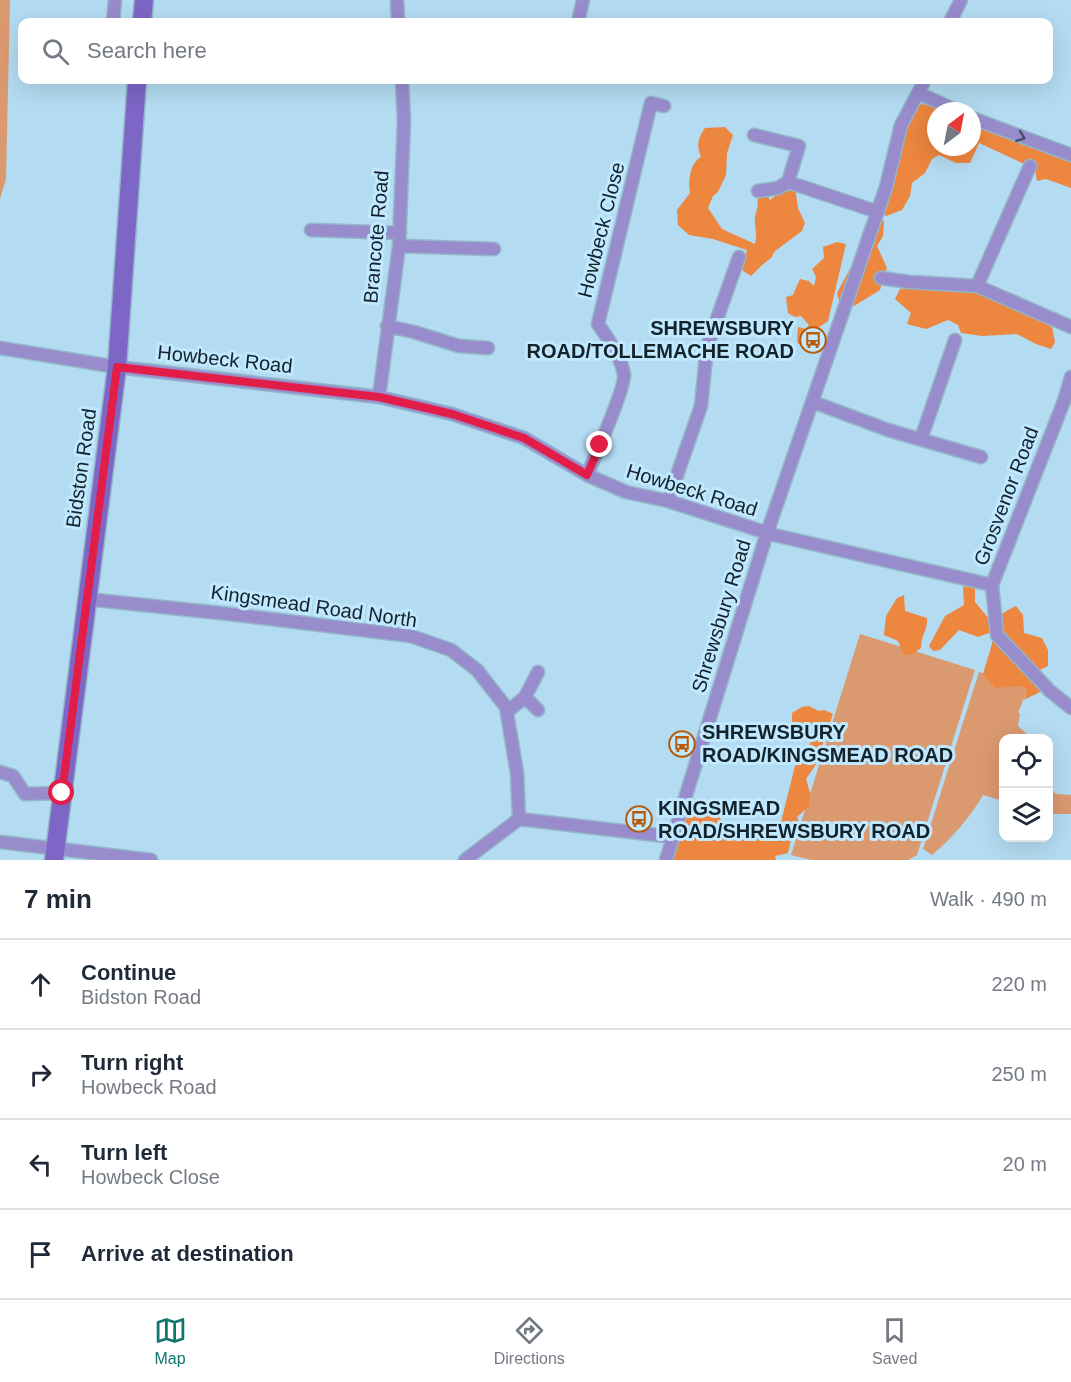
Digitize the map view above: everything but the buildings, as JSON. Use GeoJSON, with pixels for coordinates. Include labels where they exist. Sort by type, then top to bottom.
{"type":"FeatureCollection","features":[{"type":"Feature","properties":{"kind":"main road"},"geometry":{"type":"LineString","coordinates":[[142,18],[144,0]]}},
{"type":"Feature","properties":{"kind":"main road","name":"Bidston Road"},"geometry":{"type":"LineString","coordinates":[[54,854],[117,367],[137,84]]}},
{"type":"Feature","properties":{"kind":"street"},"geometry":{"type":"LineString","coordinates":[[113,18],[115,0]]}},
{"type":"Feature","properties":{"kind":"street"},"geometry":{"type":"LineString","coordinates":[[397,0],[398,18]]}},
{"type":"Feature","properties":{"kind":"street"},"geometry":{"type":"LineString","coordinates":[[579,18],[583,0]]}},
{"type":"Feature","properties":{"kind":"street"},"geometry":{"type":"LineString","coordinates":[[952,18],[961,0]]}},
{"type":"Feature","properties":{"kind":"street","name":"Brancote Road"},"geometry":{"type":"LineString","coordinates":[[379,397],[399,240],[404,121],[402,84]]}},
{"type":"Feature","properties":{"kind":"street","name":"Shrewsbury Road"},"geometry":{"type":"LineString","coordinates":[[666,860],[767,533],[886,187],[901,125],[923,84]]}},
{"type":"Feature","properties":{"kind":"street"},"geometry":{"type":"LineString","coordinates":[[918,93],[938,102]]}},
{"type":"Feature","properties":{"kind":"street","name":"Howbeck Close"},"geometry":{"type":"LineString","coordinates":[[587,475],[624,377],[618,354],[598,324],[651,103],[664,106]]}},
{"type":"Feature","properties":{"kind":"street"},"geometry":{"type":"LineString","coordinates":[[981,120],[1071,155]]}},
{"type":"Feature","properties":{"kind":"street"},"geometry":{"type":"LineString","coordinates":[[754,135],[799,146],[788,182],[778,189],[758,191]]}},
{"type":"Feature","properties":{"kind":"street"},"geometry":{"type":"LineString","coordinates":[[977,286],[1030,166]]}},
{"type":"Feature","properties":{"kind":"street"},"geometry":{"type":"LineString","coordinates":[[788,182],[878,212]]}},
{"type":"Feature","properties":{"kind":"street"},"geometry":{"type":"LineString","coordinates":[[311,230],[494,249]]}},
{"type":"Feature","properties":{"kind":"street"},"geometry":{"type":"LineString","coordinates":[[668,501],[701,406],[707,347],[739,257]]}},
{"type":"Feature","properties":{"kind":"street"},"geometry":{"type":"LineString","coordinates":[[881,278],[977,286],[1071,327]]}},
{"type":"Feature","properties":{"kind":"street"},"geometry":{"type":"LineString","coordinates":[[387,326],[459,346],[488,348]]}},
{"type":"Feature","properties":{"kind":"street"},"geometry":{"type":"LineString","coordinates":[[921,440],[955,340]]}},
{"type":"Feature","properties":{"kind":"street","name":"Howbeck Road"},"geometry":{"type":"LineString","coordinates":[[0,348],[117,367],[379,397],[452,414],[524,438],[587,475],[626,492],[668,501],[767,533],[992,585]]}},
{"type":"Feature","properties":{"kind":"street","name":"Grosvenor Road"},"geometry":{"type":"LineString","coordinates":[[1071,377],[1064,401],[992,585],[997,635],[1050,691],[1071,708]]}},
{"type":"Feature","properties":{"kind":"street"},"geometry":{"type":"LineString","coordinates":[[813,402],[888,430],[981,457]]}},
{"type":"Feature","properties":{"kind":"street","name":"Kingsmead Road North"},"geometry":{"type":"LineString","coordinates":[[86,599],[411,636],[451,650],[477,670],[506,707],[516,773],[519,819]]}},
{"type":"Feature","properties":{"kind":"street"},"geometry":{"type":"LineString","coordinates":[[507,712],[525,697],[538,672]]}},
{"type":"Feature","properties":{"kind":"street"},"geometry":{"type":"LineString","coordinates":[[525,697],[538,710]]}},
{"type":"Feature","properties":{"kind":"street"},"geometry":{"type":"LineString","coordinates":[[0,772],[13,776],[25,795],[62,793]]}},
{"type":"Feature","properties":{"kind":"street"},"geometry":{"type":"LineString","coordinates":[[465,860],[519,819],[674,837]]}},
{"type":"Feature","properties":{"kind":"street"},"geometry":{"type":"LineString","coordinates":[[0,842],[54,854],[151,860]]}},
{"type":"Feature","properties":{"kind":"shaded area"},"geometry":{"type":"Polygon","coordinates":[[[0,0],[10,0],[6,179],[0,199],[0,0]]]}},
{"type":"Feature","properties":{"kind":"shaded area"},"geometry":{"type":"Polygon","coordinates":[[[920,104],[927,105],[927,156],[937,156],[932,159],[925,173],[912,183],[910,196],[902,210],[886,216],[871,207],[904,113],[920,104]]]}},
{"type":"Feature","properties":{"kind":"shaded area"},"geometry":{"type":"Polygon","coordinates":[[[981,124],[1071,159],[1071,188],[1046,179],[1037,181],[1035,169],[981,144],[981,124]]]}},
{"type":"Feature","properties":{"kind":"shaded area"},"geometry":{"type":"Polygon","coordinates":[[[725,127],[733,135],[727,153],[726,175],[708,208],[722,229],[755,244],[757,196],[766,193],[770,200],[790,185],[795,187],[798,208],[805,223],[802,231],[775,251],[771,258],[751,276],[742,270],[747,250],[713,239],[689,235],[678,225],[677,210],[690,193],[691,172],[694,163],[701,157],[698,142],[701,135],[705,128],[725,127]]]}},
{"type":"Feature","properties":{"kind":"shaded area"},"geometry":{"type":"Polygon","coordinates":[[[941,156],[973,156],[970,163],[956,163],[941,156]]]}},
{"type":"Feature","properties":{"kind":"shaded area"},"geometry":{"type":"Polygon","coordinates":[[[870,214],[884,221],[883,236],[877,246],[887,268],[880,290],[854,306],[840,304],[837,293],[858,254],[862,233],[870,214]]]}},
{"type":"Feature","properties":{"kind":"shaded area"},"geometry":{"type":"Polygon","coordinates":[[[837,242],[846,244],[828,321],[818,328],[815,349],[807,352],[797,342],[798,327],[806,329],[809,325],[801,316],[795,317],[788,313],[786,297],[793,295],[800,279],[809,281],[814,286],[816,277],[812,269],[824,258],[823,247],[837,242]]]}},
{"type":"Feature","properties":{"kind":"shaded area"},"geometry":{"type":"Polygon","coordinates":[[[911,287],[977,292],[1006,303],[1052,327],[1055,342],[1051,349],[1017,334],[982,336],[961,333],[958,325],[948,320],[926,329],[907,324],[911,313],[895,299],[900,289],[911,287]]]}},
{"type":"Feature","properties":{"kind":"shaded area"},"geometry":{"type":"Polygon","coordinates":[[[971,584],[975,587],[975,602],[990,620],[989,633],[978,637],[959,630],[940,650],[933,651],[929,646],[945,616],[964,605],[963,587],[971,584]]]}},
{"type":"Feature","properties":{"kind":"shaded area"},"geometry":{"type":"Polygon","coordinates":[[[904,595],[905,611],[927,618],[927,622],[921,648],[913,654],[904,655],[898,641],[884,635],[886,616],[897,598],[904,595]]]}},
{"type":"Feature","properties":{"kind":"shaded area"},"geometry":{"type":"Polygon","coordinates":[[[1016,606],[1023,615],[1024,633],[1042,638],[1048,650],[1048,666],[1036,672],[1042,691],[1024,700],[1027,690],[1022,686],[995,688],[983,675],[996,623],[1001,615],[1016,606]]]}},
{"type":"Feature","properties":{"kind":"shaded area"},"geometry":{"type":"Polygon","coordinates":[[[860,634],[975,670],[917,855],[908,860],[811,860],[791,855],[860,634]]]}},
{"type":"Feature","properties":{"kind":"shaded area"},"geometry":{"type":"Polygon","coordinates":[[[979,672],[1028,688],[1018,713],[1020,713],[1018,726],[1027,734],[999,734],[999,800],[983,795],[947,842],[932,855],[923,849],[979,672]]]}},
{"type":"Feature","properties":{"kind":"shaded area"},"geometry":{"type":"Polygon","coordinates":[[[809,706],[833,714],[815,766],[806,779],[810,793],[809,806],[797,817],[800,826],[791,840],[788,853],[775,856],[776,860],[661,860],[677,814],[692,807],[715,809],[725,827],[739,824],[754,838],[777,838],[795,766],[804,758],[812,739],[807,732],[801,730],[792,743],[788,740],[786,729],[792,722],[792,713],[809,706]]]}},
{"type":"Feature","properties":{"kind":"shaded area"},"geometry":{"type":"Polygon","coordinates":[[[1053,791],[1056,794],[1071,795],[1071,814],[1053,814],[1053,791]]]}},
{"type":"Feature","properties":{"kind":"place","name":"SHREWSBURY ROAD/TOLLEMACHE ROAD"},"geometry":{"type":"Point","coordinates":[813,340]}},
{"type":"Feature","properties":{"kind":"place","name":"SHREWSBURY ROAD/KINGSMEAD ROAD"},"geometry":{"type":"Point","coordinates":[682,744]}},
{"type":"Feature","properties":{"kind":"place","name":"KINGSMEAD ROAD/SHREWSBURY ROAD"},"geometry":{"type":"Point","coordinates":[639,819]}},
{"type":"Feature","properties":{"kind":"route"},"geometry":{"type":"LineString","coordinates":[[62,793],[117,367],[379,397],[452,414],[524,438],[587,475],[600,445]]}}]}
